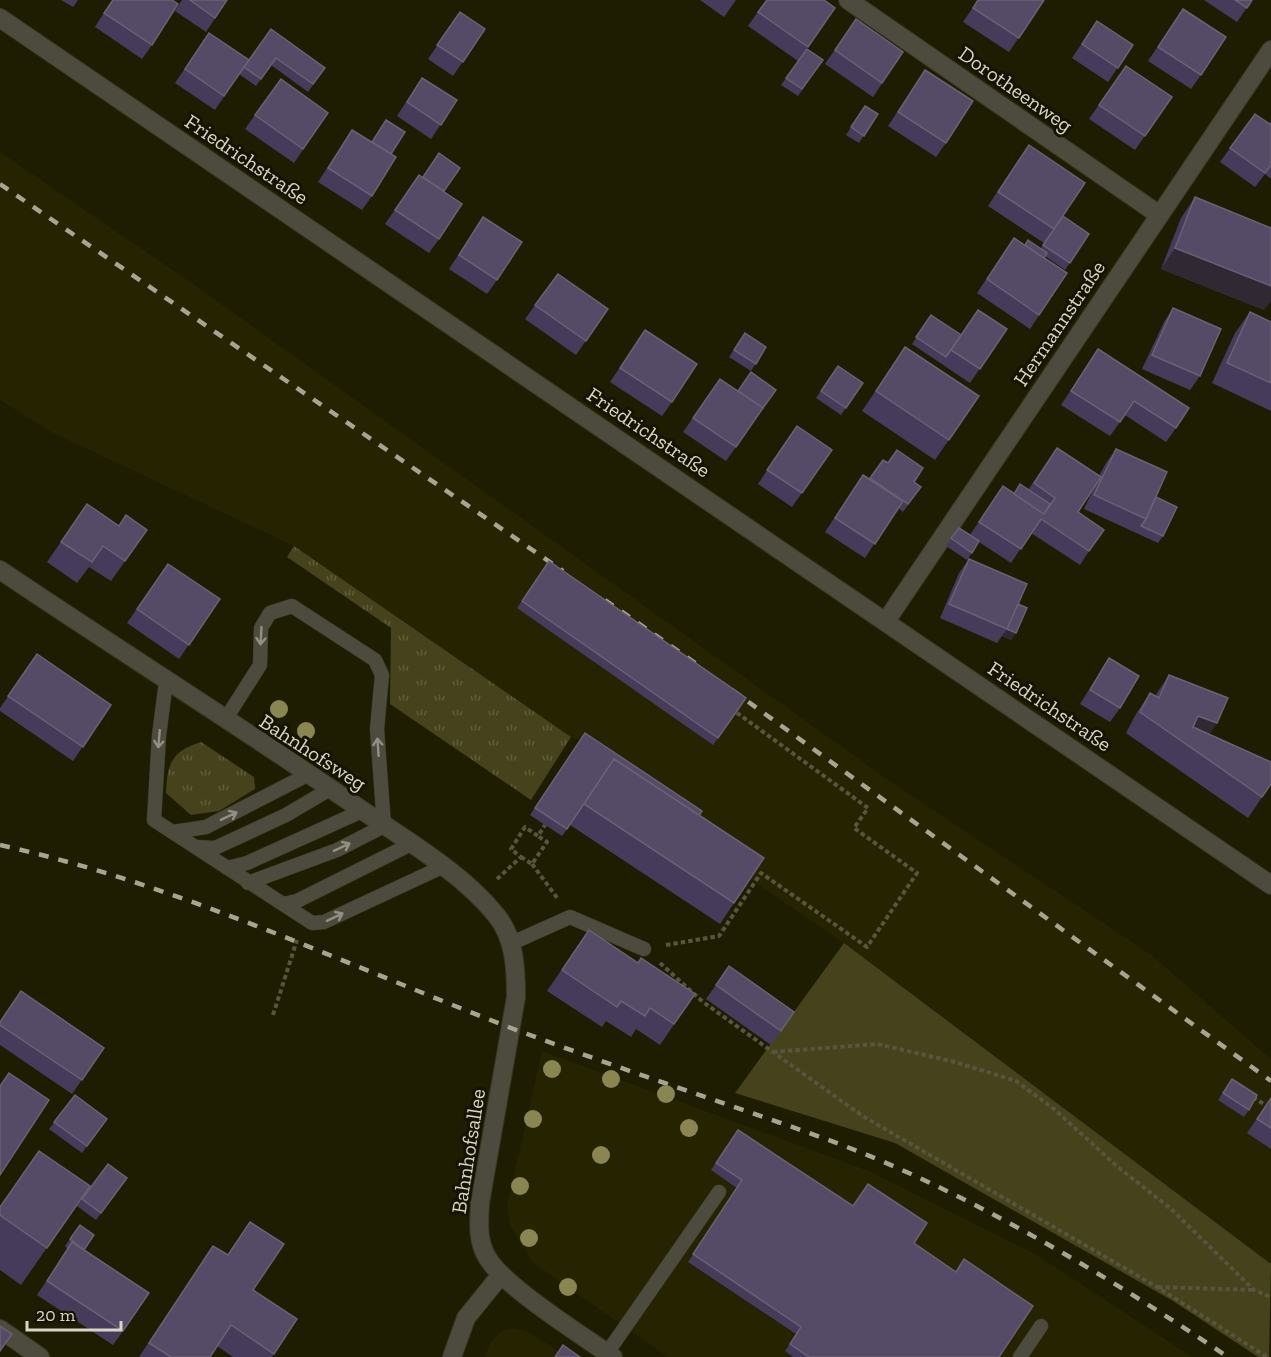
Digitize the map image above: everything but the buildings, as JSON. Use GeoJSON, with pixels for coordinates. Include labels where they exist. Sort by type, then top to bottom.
{"type":"FeatureCollection","features":[{"type":"Feature","properties":{"kind":"street","name":"Dorotheenweg"},"geometry":{"type":"LineString","coordinates":[[848,0],[1158,214]]}},
{"type":"Feature","properties":{"kind":"street","name":"Friedrichstraße"},"geometry":{"type":"LineString","coordinates":[[0,18],[1271,885]]}},
{"type":"Feature","properties":{"kind":"street","name":"Hermannstraße"},"geometry":{"type":"LineString","coordinates":[[886,621],[1158,214],[1271,50]]}},
{"type":"Feature","properties":{"kind":"street","name":"Bahnhofsweg"},"geometry":{"type":"LineString","coordinates":[[0,570],[309,774],[411,844],[478,895],[498,917],[512,943],[516,972],[512,1028]]}},
{"type":"Feature","properties":{"kind":"street","name":"Bahnhofsallee"},"geometry":{"type":"LineString","coordinates":[[512,1028],[480,1203],[479,1237],[486,1256],[500,1276],[610,1355]]}},
{"type":"Feature","properties":{"kind":"street"},"geometry":{"type":"LineString","coordinates":[[452,1357],[466,1318],[500,1276]]}},
{"type":"Feature","properties":{"kind":"street"},"geometry":{"type":"LineString","coordinates":[[0,1329],[40,1357]]}},
{"type":"Feature","properties":{"kind":"lane"},"geometry":{"type":"LineString","coordinates":[[225,720],[260,665],[261,628],[270,613],[292,606],[375,660],[382,675],[377,729],[384,826],[338,850],[248,883]]}},
{"type":"Feature","properties":{"kind":"lane"},"geometry":{"type":"LineString","coordinates":[[166,681],[159,736],[154,820],[312,923],[324,922],[442,867]]}},
{"type":"Feature","properties":{"kind":"lane"},"geometry":{"type":"LineString","coordinates":[[173,832],[206,827],[309,774]]}},
{"type":"Feature","properties":{"kind":"lane"},"geometry":{"type":"LineString","coordinates":[[194,846],[215,848],[286,815],[330,789]]}},
{"type":"Feature","properties":{"kind":"lane"},"geometry":{"type":"LineString","coordinates":[[227,868],[247,862],[363,811]]}},
{"type":"Feature","properties":{"kind":"lane"},"geometry":{"type":"LineString","coordinates":[[283,904],[297,901],[411,844]]}},
{"type":"Feature","properties":{"kind":"lane"},"geometry":{"type":"LineString","coordinates":[[512,943],[570,917],[644,949]]}},
{"type":"Feature","properties":{"kind":"lane"},"geometry":{"type":"LineString","coordinates":[[610,1355],[719,1192]]}},
{"type":"Feature","properties":{"kind":"lane"},"geometry":{"type":"LineString","coordinates":[[1020,1357],[1041,1326]]}},
{"type":"Feature","properties":{"kind":"path"},"geometry":{"type":"LineString","coordinates":[[644,949],[719,936],[761,873],[867,947],[917,873],[854,828],[868,808],[727,705]]}},
{"type":"Feature","properties":{"kind":"path"},"geometry":{"type":"LineString","coordinates":[[538,836],[545,825]]}},
{"type":"Feature","properties":{"kind":"path"},"geometry":{"type":"LineString","coordinates":[[532,864],[547,842],[525,827],[511,849],[532,864],[570,917]]}},
{"type":"Feature","properties":{"kind":"path"},"geometry":{"type":"LineString","coordinates":[[478,895],[521,857]]}},
{"type":"Feature","properties":{"kind":"path"},"geometry":{"type":"LineString","coordinates":[[273,1015],[297,941],[300,916]]}},
{"type":"Feature","properties":{"kind":"path"},"geometry":{"type":"LineString","coordinates":[[644,949],[703,1002],[861,1115],[1158,1287],[1267,1357]]}},
{"type":"Feature","properties":{"kind":"path"},"geometry":{"type":"LineString","coordinates":[[772,1052],[877,1044],[955,1062],[1016,1081],[1054,1109],[1119,1168],[1170,1208],[1254,1290]]}},
{"type":"Feature","properties":{"kind":"path"},"geometry":{"type":"LineString","coordinates":[[1246,1093],[1271,1109]]}},
{"type":"Feature","properties":{"kind":"path"},"geometry":{"type":"LineString","coordinates":[[1158,1287],[1254,1290],[1271,1297]]}},
{"type":"Feature","properties":{"kind":"shaded area"},"geometry":{"type":"Polygon","coordinates":[[[0,152],[196,286],[887,779],[1150,954],[1271,1059],[1271,1264],[844,943],[750,879],[580,740],[571,737],[294,546],[53,433],[0,400],[0,152]]]}},
{"type":"Feature","properties":{"kind":"shaded area"},"geometry":{"type":"Polygon","coordinates":[[[542,1051],[866,1170],[1040,1257],[1192,1357],[668,1357],[532,1262],[510,1225],[507,1206],[542,1051]]]}},
{"type":"Feature","properties":{"kind":"shaded area"},"geometry":{"type":"Polygon","coordinates":[[[514,1328],[529,1332],[567,1357],[485,1357],[490,1343],[502,1331],[514,1328]]]}},
{"type":"Feature","properties":{"kind":"green space"},"geometry":{"type":"Polygon","coordinates":[[[294,546],[571,737],[531,800],[390,704],[391,628],[287,557],[294,546]]]}},
{"type":"Feature","properties":{"kind":"green space"},"geometry":{"type":"Polygon","coordinates":[[[201,742],[254,777],[255,789],[219,811],[191,815],[166,793],[168,774],[177,754],[201,742]]]}},
{"type":"Feature","properties":{"kind":"green space"},"geometry":{"type":"Polygon","coordinates":[[[844,943],[1271,1264],[1269,1357],[1258,1357],[1173,1301],[895,1143],[735,1093],[844,943]]]}},
{"type":"Feature","properties":{"kind":"railway"},"geometry":{"type":"LineString","coordinates":[[0,184],[563,571]]}},
{"type":"Feature","properties":{"kind":"railway"},"geometry":{"type":"LineString","coordinates":[[605,600],[698,665]]}},
{"type":"Feature","properties":{"kind":"railway"},"geometry":{"type":"LineString","coordinates":[[732,690],[1271,1081]]}},
{"type":"Feature","properties":{"kind":"railway"},"geometry":{"type":"LineString","coordinates":[[0,845],[66,861],[195,903],[511,1028],[821,1137],[884,1162],[1017,1227],[1103,1277],[1228,1357]]}}]}
